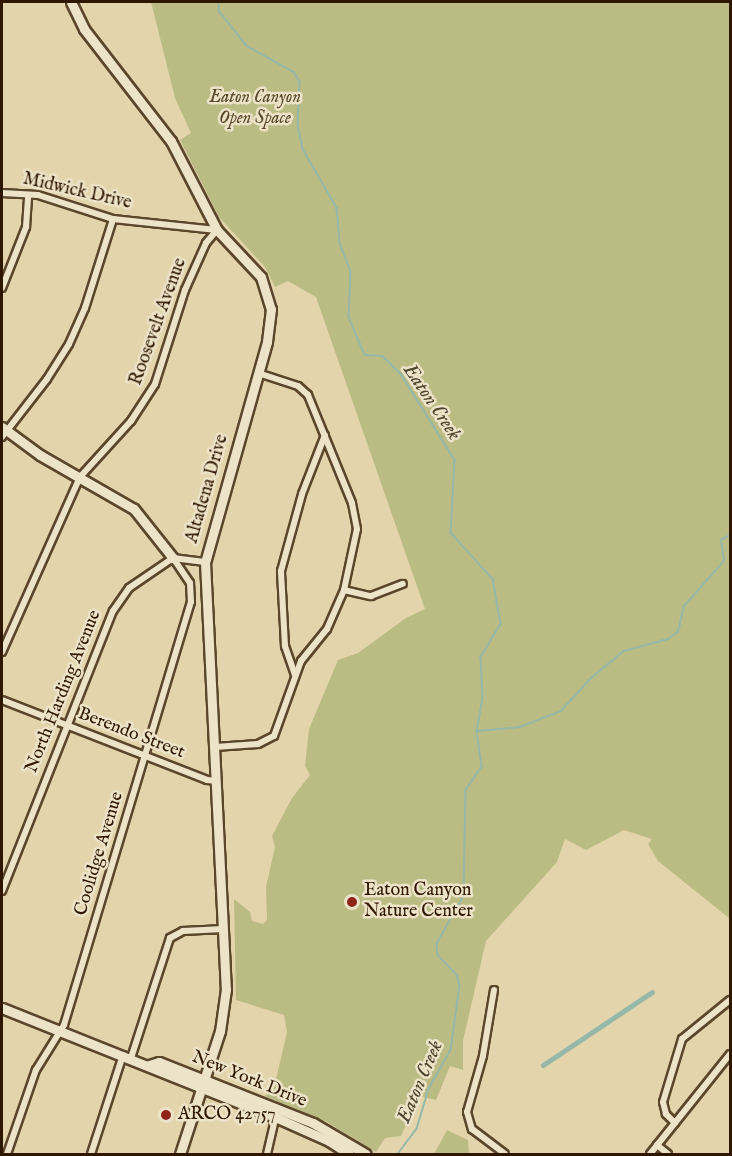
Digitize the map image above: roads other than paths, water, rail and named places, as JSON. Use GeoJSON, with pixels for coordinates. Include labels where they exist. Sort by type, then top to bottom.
{"type":"FeatureCollection","features":[{"type":"Feature","properties":{"kind":"main road","name":"Altadena Drive"},"geometry":{"type":"LineString","coordinates":[[71,2],[84,28],[171,141],[217,230],[251,265],[268,292],[272,319],[205,562],[226,929],[224,1010],[180,1155]]}},
{"type":"Feature","properties":{"kind":"main road"},"geometry":{"type":"LineString","coordinates":[[3,432],[134,509],[173,558]]}},
{"type":"Feature","properties":{"kind":"main road","name":"New York Drive"},"geometry":{"type":"LineString","coordinates":[[2,1008],[339,1136],[366,1155]]}},
{"type":"Feature","properties":{"kind":"main road","name":"New York Drive"},"geometry":{"type":"LineString","coordinates":[[276,1113],[349,1155]]}},
{"type":"Feature","properties":{"kind":"street","name":"Midwick Drive"},"geometry":{"type":"LineString","coordinates":[[2,193],[38,195],[113,219],[217,230]]}},
{"type":"Feature","properties":{"kind":"street"},"geometry":{"type":"LineString","coordinates":[[2,288],[26,227],[28,195]]}},
{"type":"Feature","properties":{"kind":"street"},"geometry":{"type":"LineString","coordinates":[[3,432],[47,379],[69,344],[85,308],[113,219]]}},
{"type":"Feature","properties":{"kind":"street","name":"Roosevelt Avenue"},"geometry":{"type":"LineString","coordinates":[[2,651],[80,477],[131,421],[151,392],[168,352],[185,290],[205,245],[217,230]]}},
{"type":"Feature","properties":{"kind":"street"},"geometry":{"type":"LineString","coordinates":[[215,747],[258,744],[273,736],[295,676],[327,629],[344,590],[357,529],[352,502],[304,390],[258,373]]}},
{"type":"Feature","properties":{"kind":"street"},"geometry":{"type":"LineString","coordinates":[[295,676],[285,646],[281,571],[302,494],[325,435]]}},
{"type":"Feature","properties":{"kind":"street"},"geometry":{"type":"LineString","coordinates":[[173,558],[205,562]]}},
{"type":"Feature","properties":{"kind":"street","name":"North Harding Avenue"},"geometry":{"type":"LineString","coordinates":[[2,891],[113,610],[129,588],[173,558]]}},
{"type":"Feature","properties":{"kind":"street","name":"Coolidge Avenue"},"geometry":{"type":"LineString","coordinates":[[6,1155],[36,1070],[60,1030],[146,756],[191,602],[190,583],[173,558]]}},
{"type":"Feature","properties":{"kind":"street"},"geometry":{"type":"LineString","coordinates":[[344,590],[371,597],[403,584]]}},
{"type":"Feature","properties":{"kind":"street","name":"Berendo Street"},"geometry":{"type":"LineString","coordinates":[[2,700],[207,780],[217,781]]}},
{"type":"Feature","properties":{"kind":"street"},"geometry":{"type":"LineString","coordinates":[[91,1155],[170,939],[183,931],[226,929]]}},
{"type":"Feature","properties":{"kind":"street"},"geometry":{"type":"LineString","coordinates":[[494,990],[483,1056],[467,1112],[472,1129],[505,1155]]}},
{"type":"Feature","properties":{"kind":"street"},"geometry":{"type":"LineString","coordinates":[[675,1123],[666,1114],[663,1102],[682,1039],[730,1000]]}},
{"type":"Feature","properties":{"kind":"street"},"geometry":{"type":"LineString","coordinates":[[650,1155],[730,1054]]}},
{"type":"Feature","properties":{"kind":"street"},"geometry":{"type":"LineString","coordinates":[[267,1154],[276,1113]]}},
{"type":"Feature","properties":{"kind":"street"},"geometry":{"type":"LineString","coordinates":[[657,1146],[668,1155]]}},
{"type":"Feature","properties":{"kind":"waterway","name":"Eaton Creek"},"geometry":{"type":"LineString","coordinates":[[219,2],[219,11],[247,46],[294,72],[300,82],[298,125],[303,149],[337,208],[340,243],[351,272],[349,317],[365,355],[383,356],[401,374],[455,460],[451,533],[493,579],[501,624],[481,657],[483,698],[477,731],[482,767],[466,790],[464,896],[437,944],[438,955],[457,975],[460,986],[451,1050],[429,1089],[417,1129],[398,1154]]}},
{"type":"Feature","properties":{"kind":"waterway"},"geometry":{"type":"LineString","coordinates":[[478,731],[520,727],[561,711],[591,678],[624,651],[668,639],[678,632],[684,606],[724,561],[721,540],[730,535]]}},
{"type":"Feature","properties":{"kind":"waterway"},"geometry":{"type":"LineString","coordinates":[[543,1065],[652,992]]}},
{"type":"Feature","properties":{"kind":"place","name":"Eaton Canyon Nature Center"},"geometry":{"type":"Point","coordinates":[352,902]}},
{"type":"Feature","properties":{"kind":"place","name":"ARCO 42757"},"geometry":{"type":"Point","coordinates":[166,1115]}},
{"type":"Feature","properties":{"kind":"park label","name":"Eaton Canyon Open Space"},"geometry":{"type":"Point","coordinates":[255,109]}}]}
